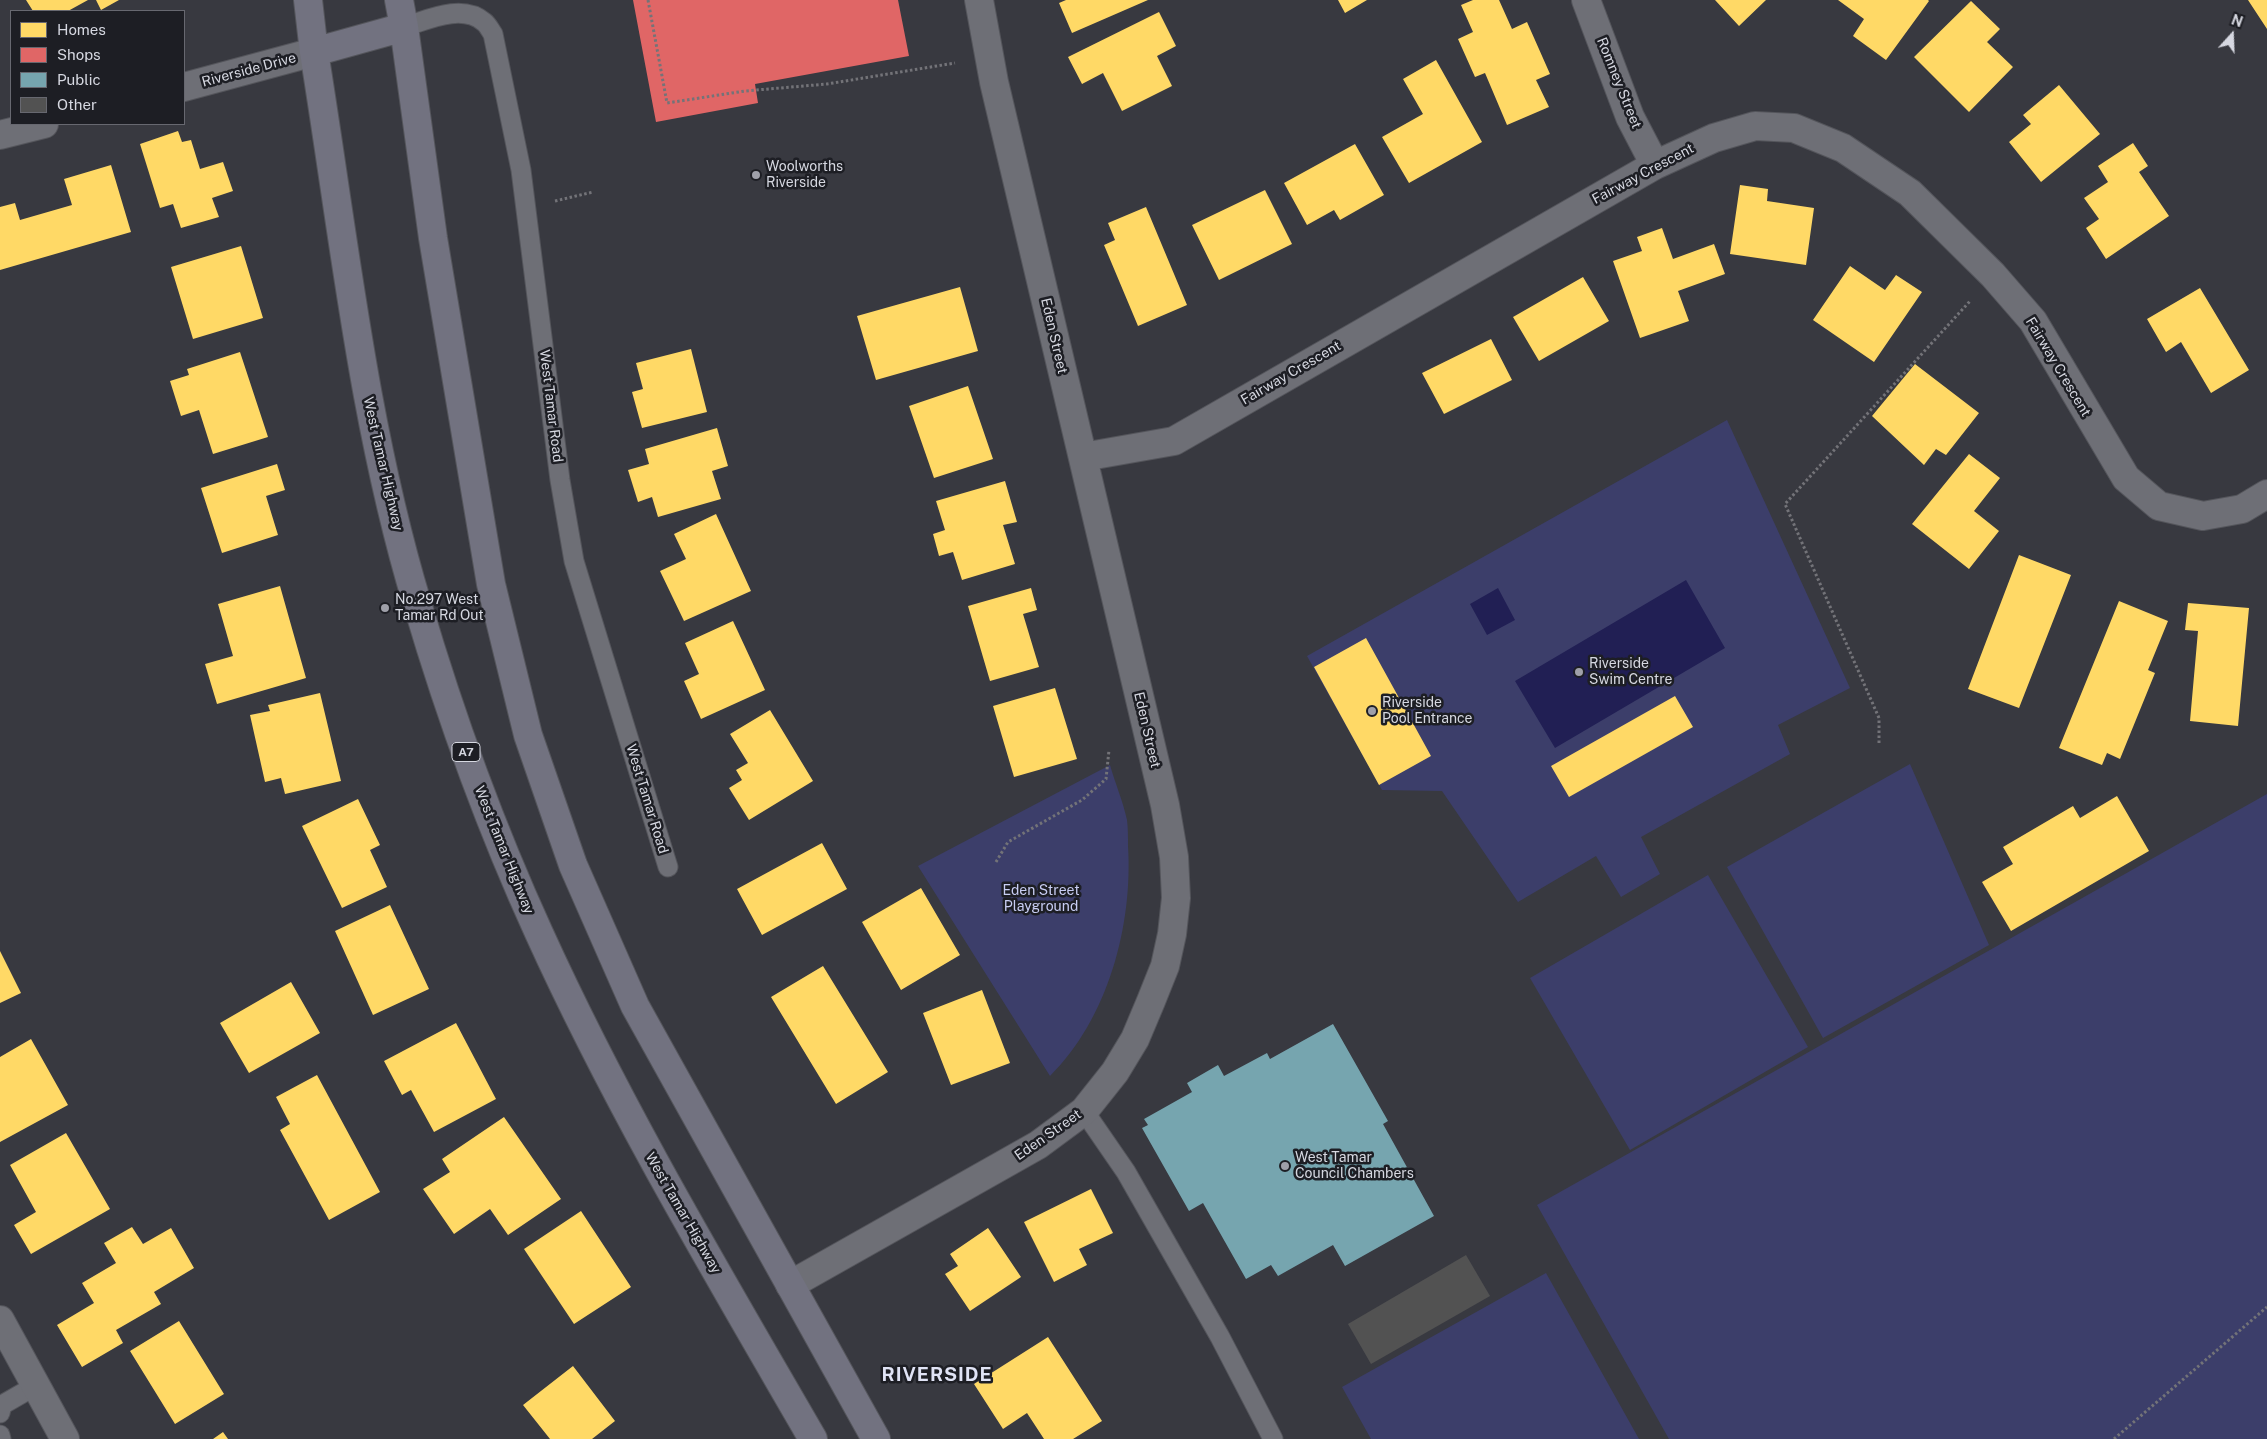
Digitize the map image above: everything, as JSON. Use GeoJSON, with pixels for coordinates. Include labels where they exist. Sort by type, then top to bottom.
{"type":"FeatureCollection","features":[{"type":"Feature","properties":{"kind":"highway","name":"West Tamar Highway"},"geometry":{"type":"LineString","coordinates":[[308,0],[314,52],[364,378],[386,482],[416,602],[468,760],[501,846],[538,931],[637,1131],[813,1439]]}},
{"type":"Feature","properties":{"kind":"highway"},"geometry":{"type":"LineString","coordinates":[[399,0],[433,238],[491,584],[528,735],[573,866],[635,1006],[876,1439]]}},
{"type":"Feature","properties":{"kind":"highway"},"geometry":{"type":"LineString","coordinates":[[314,52],[404,27]]}},
{"type":"Feature","properties":{"kind":"street","name":"Eden Street"},"geometry":{"type":"LineString","coordinates":[[790,1285],[1038,1145],[1084,1111],[1115,1072],[1135,1039],[1165,966],[1172,934],[1176,898],[1174,857],[1165,805],[994,82],[979,0]]}},
{"type":"Feature","properties":{"kind":"street","name":"Romney Street"},"geometry":{"type":"LineString","coordinates":[[1586,0],[1630,117],[1655,165]]}},
{"type":"Feature","properties":{"kind":"street","name":"Riverside Drive"},"geometry":{"type":"LineString","coordinates":[[185,87],[314,52]]}},
{"type":"Feature","properties":{"kind":"street"},"geometry":{"type":"LineString","coordinates":[[0,135],[40,125]]}},
{"type":"Feature","properties":{"kind":"street","name":"Fairway Crescent"},"geometry":{"type":"LineString","coordinates":[[1083,457],[1174,440],[1655,165],[1714,138],[1755,126],[1794,128],[1843,148],[1910,192],[1993,275],[2033,321],[2126,478],[2159,506],[2203,516],[2242,509],[2267,494]]}},
{"type":"Feature","properties":{"kind":"street"},"geometry":{"type":"LineString","coordinates":[[0,1320],[65,1439]]}},
{"type":"Feature","properties":{"kind":"lane","name":"West Tamar Road"},"geometry":{"type":"LineString","coordinates":[[404,27],[446,14],[468,14],[483,21],[494,34],[521,170],[560,480],[574,561],[668,867]]}},
{"type":"Feature","properties":{"kind":"lane"},"geometry":{"type":"LineString","coordinates":[[1084,1111],[1126,1172],[1220,1337],[1273,1439]]}},
{"type":"Feature","properties":{"kind":"lane"},"geometry":{"type":"LineString","coordinates":[[1,1408],[35,1386]]}},
{"type":"Feature","properties":{"kind":"path"},"geometry":{"type":"LineString","coordinates":[[648,0],[667,104],[745,91],[827,84],[955,63]]}},
{"type":"Feature","properties":{"kind":"path"},"geometry":{"type":"LineString","coordinates":[[549,203],[593,192]]}},
{"type":"Feature","properties":{"kind":"path"},"geometry":{"type":"LineString","coordinates":[[1879,743],[1879,718],[1785,504],[1974,296]]}},
{"type":"Feature","properties":{"kind":"path"},"geometry":{"type":"LineString","coordinates":[[996,862],[1008,842],[1082,800],[1106,778],[1109,750]]}},
{"type":"Feature","properties":{"kind":"path"},"geometry":{"type":"LineString","coordinates":[[2114,1439],[2267,1307]]}},
{"type":"Feature","properties":{"kind":"green space","name":"Riverside Swim Centre"},"geometry":{"type":"Polygon","coordinates":[[[1727,420],[1850,688],[1778,725],[1790,754],[1641,837],[1660,874],[1621,897],[1596,856],[1518,902],[1442,791],[1382,790],[1307,656],[1727,420]]]}},
{"type":"Feature","properties":{"kind":"green space"},"geometry":{"type":"Polygon","coordinates":[[[1910,764],[1989,945],[1823,1038],[1727,867],[1910,764]]]}},
{"type":"Feature","properties":{"kind":"green space","name":"Eden Street Playground"},"geometry":{"type":"Polygon","coordinates":[[[1110,765],[1128,826],[1128,876],[1121,938],[1113,969],[1087,1027],[1070,1053],[1050,1076],[918,866],[1110,765]]]}},
{"type":"Feature","properties":{"kind":"green space"},"geometry":{"type":"Polygon","coordinates":[[[2267,794],[2267,1439],[1669,1439],[1537,1205],[2267,794]]]}},
{"type":"Feature","properties":{"kind":"green space"},"geometry":{"type":"Polygon","coordinates":[[[1708,875],[1808,1047],[1630,1150],[1530,978],[1708,875]]]}},
{"type":"Feature","properties":{"kind":"green space"},"geometry":{"type":"Polygon","coordinates":[[[1546,1273],[1639,1439],[1371,1439],[1342,1387],[1546,1273]]]}},
{"type":"Feature","properties":{"kind":"shaded area"},"geometry":{"type":"Polygon","coordinates":[[[1686,580],[1725,648],[1555,748],[1515,681],[1686,580]]]}},
{"type":"Feature","properties":{"kind":"shaded area"},"geometry":{"type":"Polygon","coordinates":[[[1498,588],[1515,620],[1487,635],[1470,604],[1498,588]]]}},
{"type":"Feature","properties":{"kind":"building: Homes"},"geometry":{"type":"Polygon","coordinates":[[[26,0],[88,0],[70,10],[32,10],[26,0]]]}},
{"type":"Feature","properties":{"kind":"building: Homes"},"geometry":{"type":"Polygon","coordinates":[[[96,0],[119,0],[101,10],[96,0]]]}},
{"type":"Feature","properties":{"kind":"building: Homes"},"geometry":{"type":"Polygon","coordinates":[[[1066,0],[1148,0],[1072,33],[1059,3],[1066,0]]]}},
{"type":"Feature","properties":{"kind":"building: Homes"},"geometry":{"type":"Polygon","coordinates":[[[1338,0],[1367,0],[1345,13],[1338,0]]]}},
{"type":"Feature","properties":{"kind":"building: Homes"},"geometry":{"type":"Polygon","coordinates":[[[1473,0],[1499,0],[1512,29],[1527,22],[1550,74],[1536,80],[1549,107],[1507,125],[1485,73],[1475,77],[1458,39],[1473,32],[1461,5],[1473,0]]]}},
{"type":"Feature","properties":{"kind":"building: Homes"},"geometry":{"type":"Polygon","coordinates":[[[1715,0],[1766,0],[1739,26],[1715,0]]]}},
{"type":"Feature","properties":{"kind":"building: Homes"},"geometry":{"type":"Polygon","coordinates":[[[1838,0],[1929,1],[1886,60],[1853,36],[1864,19],[1838,0]]]}},
{"type":"Feature","properties":{"kind":"building: Homes"},"geometry":{"type":"Polygon","coordinates":[[[2248,0],[2267,0],[2267,29],[2248,0]]]}},
{"type":"Feature","properties":{"kind":"building: Homes"},"geometry":{"type":"Polygon","coordinates":[[[1971,1],[2000,29],[1987,42],[2013,67],[1969,112],[1914,57],[1971,1]]]}},
{"type":"Feature","properties":{"kind":"building: Homes"},"geometry":{"type":"Polygon","coordinates":[[[1159,12],[1176,46],[1157,56],[1172,86],[1122,111],[1103,73],[1082,84],[1068,57],[1159,12]]]}},
{"type":"Feature","properties":{"kind":"building: Homes"},"geometry":{"type":"Polygon","coordinates":[[[1436,60],[1482,142],[1409,183],[1382,137],[1423,114],[1403,79],[1436,60]]]}},
{"type":"Feature","properties":{"kind":"building: Homes"},"geometry":{"type":"Polygon","coordinates":[[[2059,85],[2100,134],[2041,182],[2009,142],[2031,124],[2023,115],[2059,85]]]}},
{"type":"Feature","properties":{"kind":"building: Homes"},"geometry":{"type":"Polygon","coordinates":[[[178,131],[182,142],[191,140],[200,169],[223,162],[233,191],[212,198],[219,217],[181,228],[173,204],[160,208],[140,144],[178,131]]]}},
{"type":"Feature","properties":{"kind":"building: Homes"},"geometry":{"type":"Polygon","coordinates":[[[2133,143],[2148,166],[2139,172],[2169,216],[2106,259],[2086,228],[2099,219],[2084,198],[2108,182],[2098,166],[2133,143]]]}},
{"type":"Feature","properties":{"kind":"building: Homes"},"geometry":{"type":"Polygon","coordinates":[[[1355,144],[1384,195],[1340,220],[1334,210],[1307,225],[1284,183],[1355,144]]]}},
{"type":"Feature","properties":{"kind":"building: Homes"},"geometry":{"type":"Polygon","coordinates":[[[111,165],[131,232],[0,270],[0,207],[15,203],[20,220],[72,205],[64,179],[111,165]]]}},
{"type":"Feature","properties":{"kind":"building: Homes"},"geometry":{"type":"Polygon","coordinates":[[[1740,185],[1768,189],[1767,201],[1814,208],[1806,265],[1730,254],[1740,185]]]}},
{"type":"Feature","properties":{"kind":"building: Homes"},"geometry":{"type":"Polygon","coordinates":[[[1265,190],[1292,244],[1219,280],[1192,225],[1265,190]]]}},
{"type":"Feature","properties":{"kind":"building: Homes"},"geometry":{"type":"Polygon","coordinates":[[[1146,207],[1187,305],[1138,326],[1104,245],[1115,240],[1108,223],[1146,207]]]}},
{"type":"Feature","properties":{"kind":"building: Homes"},"geometry":{"type":"Polygon","coordinates":[[[1662,228],[1673,259],[1714,244],[1725,274],[1678,291],[1689,321],[1640,338],[1613,261],[1642,251],[1637,237],[1662,228]]]}},
{"type":"Feature","properties":{"kind":"building: Homes"},"geometry":{"type":"Polygon","coordinates":[[[241,246],[263,318],[193,339],[171,267],[241,246]]]}},
{"type":"Feature","properties":{"kind":"building: Homes"},"geometry":{"type":"Polygon","coordinates":[[[1850,266],[1885,290],[1896,275],[1922,292],[1874,362],[1813,320],[1850,266]]]}},
{"type":"Feature","properties":{"kind":"building: Homes"},"geometry":{"type":"Polygon","coordinates":[[[1583,277],[1609,321],[1539,361],[1513,317],[1583,277]]]}},
{"type":"Feature","properties":{"kind":"building: Homes"},"geometry":{"type":"Polygon","coordinates":[[[960,287],[978,351],[876,380],[857,316],[960,287]]]}},
{"type":"Feature","properties":{"kind":"building: Homes"},"geometry":{"type":"Polygon","coordinates":[[[2200,288],[2249,370],[2211,393],[2181,342],[2166,352],[2147,319],[2200,288]]]}},
{"type":"Feature","properties":{"kind":"building: Homes"},"geometry":{"type":"Polygon","coordinates":[[[1491,339],[1512,380],[1444,414],[1422,373],[1491,339]]]}},
{"type":"Feature","properties":{"kind":"building: Homes"},"geometry":{"type":"Polygon","coordinates":[[[691,349],[707,412],[642,428],[632,392],[643,389],[636,363],[691,349]]]}},
{"type":"Feature","properties":{"kind":"building: Homes"},"geometry":{"type":"Polygon","coordinates":[[[240,352],[268,437],[213,454],[199,410],[181,416],[170,381],[189,375],[187,369],[240,352]]]}},
{"type":"Feature","properties":{"kind":"building: Homes"},"geometry":{"type":"Polygon","coordinates":[[[1915,364],[1979,413],[1946,455],[1936,449],[1924,465],[1872,416],[1915,364]]]}},
{"type":"Feature","properties":{"kind":"building: Homes"},"geometry":{"type":"Polygon","coordinates":[[[968,386],[993,459],[934,478],[909,406],[968,386]]]}},
{"type":"Feature","properties":{"kind":"building: Homes"},"geometry":{"type":"Polygon","coordinates":[[[717,428],[728,466],[712,471],[721,499],[658,517],[652,497],[638,502],[628,470],[649,464],[645,449],[717,428]]]}},
{"type":"Feature","properties":{"kind":"building: Homes"},"geometry":{"type":"Polygon","coordinates":[[[1969,454],[2000,478],[1974,511],[1999,531],[1969,569],[1912,524],[1969,454]]]}},
{"type":"Feature","properties":{"kind":"building: Homes"},"geometry":{"type":"Polygon","coordinates":[[[277,464],[285,490],[266,496],[278,535],[222,553],[201,488],[277,464]]]}},
{"type":"Feature","properties":{"kind":"building: Homes"},"geometry":{"type":"Polygon","coordinates":[[[1005,481],[1017,522],[1003,525],[1015,564],[962,580],[953,552],[939,556],[933,534],[945,530],[936,501],[1005,481]]]}},
{"type":"Feature","properties":{"kind":"building: Homes"},"geometry":{"type":"Polygon","coordinates":[[[716,514],[751,591],[684,621],[660,571],[686,559],[674,534],[716,514]]]}},
{"type":"Feature","properties":{"kind":"building: Homes"},"geometry":{"type":"Polygon","coordinates":[[[2019,555],[2071,575],[2019,708],[1968,689],[2019,555]]]}},
{"type":"Feature","properties":{"kind":"building: Homes"},"geometry":{"type":"Polygon","coordinates":[[[280,586],[306,678],[217,704],[205,664],[233,656],[218,604],[280,586]]]}},
{"type":"Feature","properties":{"kind":"building: Homes"},"geometry":{"type":"Polygon","coordinates":[[[1031,588],[1037,610],[1023,614],[1039,667],[990,681],[968,606],[1031,588]]]}},
{"type":"Feature","properties":{"kind":"building: Homes"},"geometry":{"type":"Polygon","coordinates":[[[2119,601],[2168,621],[2148,670],[2155,673],[2120,759],[2107,753],[2102,765],[2059,748],[2119,601]]]}},
{"type":"Feature","properties":{"kind":"building: Homes"},"geometry":{"type":"Polygon","coordinates":[[[2188,603],[2249,608],[2238,726],[2190,721],[2198,631],[2185,630],[2188,603]]]}},
{"type":"Feature","properties":{"kind":"building: Homes"},"geometry":{"type":"Polygon","coordinates":[[[733,621],[765,690],[701,719],[684,681],[699,674],[685,643],[733,621]]]}},
{"type":"Feature","properties":{"kind":"building: Homes","name":"Riverside Pool Entrance"},"geometry":{"type":"Polygon","coordinates":[[[1366,638],[1431,756],[1379,785],[1314,667],[1366,638]]]}},
{"type":"Feature","properties":{"kind":"building: Homes"},"geometry":{"type":"Polygon","coordinates":[[[1055,688],[1077,759],[1014,777],[993,706],[1055,688]]]}},
{"type":"Feature","properties":{"kind":"building: Homes"},"geometry":{"type":"Polygon","coordinates":[[[320,693],[341,781],[285,794],[281,778],[265,782],[250,715],[270,711],[268,705],[320,693]]]}},
{"type":"Feature","properties":{"kind":"building: Homes"},"geometry":{"type":"Polygon","coordinates":[[[1675,696],[1693,727],[1569,797],[1551,766],[1675,696]]]}},
{"type":"Feature","properties":{"kind":"building: Homes"},"geometry":{"type":"Polygon","coordinates":[[[770,710],[813,781],[749,820],[729,788],[742,780],[736,770],[748,763],[730,734],[770,710]]]}},
{"type":"Feature","properties":{"kind":"building: Homes"},"geometry":{"type":"Polygon","coordinates":[[[2117,796],[2149,851],[2011,931],[1982,882],[2013,864],[2003,847],[2073,806],[2080,818],[2117,796]]]}},
{"type":"Feature","properties":{"kind":"building: Homes"},"geometry":{"type":"Polygon","coordinates":[[[358,799],[380,845],[370,850],[387,887],[342,908],[302,826],[358,799]]]}},
{"type":"Feature","properties":{"kind":"building: Homes"},"geometry":{"type":"Polygon","coordinates":[[[822,843],[847,889],[762,935],[737,889],[822,843]]]}},
{"type":"Feature","properties":{"kind":"building: Homes"},"geometry":{"type":"Polygon","coordinates":[[[921,888],[960,955],[901,990],[862,922],[921,888]]]}},
{"type":"Feature","properties":{"kind":"building: Homes"},"geometry":{"type":"Polygon","coordinates":[[[390,905],[429,989],[373,1015],[335,931],[390,905]]]}},
{"type":"Feature","properties":{"kind":"building: Homes"},"geometry":{"type":"Polygon","coordinates":[[[0,951],[21,993],[0,1003],[0,951]]]}},
{"type":"Feature","properties":{"kind":"building: Homes"},"geometry":{"type":"Polygon","coordinates":[[[823,966],[888,1072],[836,1104],[771,997],[823,966]]]}},
{"type":"Feature","properties":{"kind":"building: Homes"},"geometry":{"type":"Polygon","coordinates":[[[291,982],[320,1033],[249,1073],[220,1023],[291,982]]]}},
{"type":"Feature","properties":{"kind":"building: Homes"},"geometry":{"type":"Polygon","coordinates":[[[982,990],[1010,1063],[951,1085],[923,1013],[982,990]]]}},
{"type":"Feature","properties":{"kind":"building: Homes"},"geometry":{"type":"Polygon","coordinates":[[[456,1023],[496,1099],[434,1132],[411,1090],[402,1095],[384,1061],[456,1023]]]}},
{"type":"Feature","properties":{"kind":"building: Homes"},"geometry":{"type":"Polygon","coordinates":[[[31,1039],[68,1105],[0,1142],[0,1057],[31,1039]]]}},
{"type":"Feature","properties":{"kind":"building: Homes"},"geometry":{"type":"Polygon","coordinates":[[[317,1075],[380,1192],[329,1220],[280,1130],[290,1124],[276,1097],[317,1075]]]}},
{"type":"Feature","properties":{"kind":"building: Homes"},"geometry":{"type":"Polygon","coordinates":[[[504,1117],[561,1199],[508,1235],[490,1209],[454,1234],[423,1189],[450,1172],[442,1159],[504,1117]]]}},
{"type":"Feature","properties":{"kind":"building: Homes"},"geometry":{"type":"Polygon","coordinates":[[[66,1133],[110,1209],[31,1254],[14,1225],[36,1212],[10,1165],[66,1133]]]}},
{"type":"Feature","properties":{"kind":"building: Homes"},"geometry":{"type":"Polygon","coordinates":[[[1091,1189],[1113,1233],[1079,1249],[1087,1265],[1054,1282],[1024,1222],[1091,1189]]]}},
{"type":"Feature","properties":{"kind":"building: Homes"},"geometry":{"type":"Polygon","coordinates":[[[581,1211],[631,1287],[574,1324],[524,1249],[581,1211]]]}},
{"type":"Feature","properties":{"kind":"building: Homes"},"geometry":{"type":"Polygon","coordinates":[[[132,1227],[143,1244],[171,1228],[194,1268],[154,1292],[161,1304],[116,1330],[123,1343],[82,1367],[57,1325],[94,1303],[82,1283],[116,1263],[104,1243],[132,1227]]]}},
{"type":"Feature","properties":{"kind":"building: Homes"},"geometry":{"type":"Polygon","coordinates":[[[988,1228],[1021,1277],[970,1311],[945,1274],[958,1266],[950,1254],[988,1228]]]}},
{"type":"Feature","properties":{"kind":"building: Homes"},"geometry":{"type":"Polygon","coordinates":[[[179,1321],[224,1394],[175,1424],[130,1351],[179,1321]]]}},
{"type":"Feature","properties":{"kind":"building: Homes"},"geometry":{"type":"Polygon","coordinates":[[[1048,1337],[1102,1421],[1073,1439],[1044,1439],[1027,1413],[1003,1429],[974,1384],[1048,1337]]]}},
{"type":"Feature","properties":{"kind":"building: Homes"},"geometry":{"type":"Polygon","coordinates":[[[573,1366],[615,1421],[592,1439],[550,1439],[523,1405],[573,1366]]]}},
{"type":"Feature","properties":{"kind":"building: Homes"},"geometry":{"type":"Polygon","coordinates":[[[223,1432],[228,1439],[213,1439],[223,1432]]]}},
{"type":"Feature","properties":{"kind":"building: Shops"},"geometry":{"type":"Polygon","coordinates":[[[633,0],[898,0],[909,56],[755,84],[758,103],[656,122],[633,0]]]}},
{"type":"Feature","properties":{"kind":"building: Public","name":"West Tamar Council Chambers"},"geometry":{"type":"Polygon","coordinates":[[[1333,1024],[1388,1121],[1383,1124],[1434,1216],[1345,1266],[1333,1245],[1278,1276],[1271,1265],[1246,1279],[1203,1203],[1189,1211],[1142,1128],[1148,1125],[1144,1119],[1192,1092],[1187,1083],[1218,1065],[1224,1076],[1267,1053],[1270,1059],[1333,1024]]]}},
{"type":"Feature","properties":{"kind":"building: Other"},"geometry":{"type":"Polygon","coordinates":[[[1466,1255],[1490,1296],[1371,1364],[1348,1324],[1466,1255]]]}},
{"type":"Feature","properties":{"kind":"place","name":"Woolworths Riverside"},"geometry":{"type":"Point","coordinates":[756,175]}},
{"type":"Feature","properties":{"kind":"place","name":"No.297 West Tamar Rd Out"},"geometry":{"type":"Point","coordinates":[385,608]}},
{"type":"Feature","properties":{"kind":"place","name":"Riverside Swim Centre"},"geometry":{"type":"Point","coordinates":[1579,672]}},
{"type":"Feature","properties":{"kind":"place","name":"Riverside Pool Entrance"},"geometry":{"type":"Point","coordinates":[1372,711]}},
{"type":"Feature","properties":{"kind":"place","name":"West Tamar Council Chambers"},"geometry":{"type":"Point","coordinates":[1285,1166]}},
{"type":"Feature","properties":{"kind":"district","name":"RIVERSIDE"},"geometry":{"type":"Point","coordinates":[937,1375]}}]}
